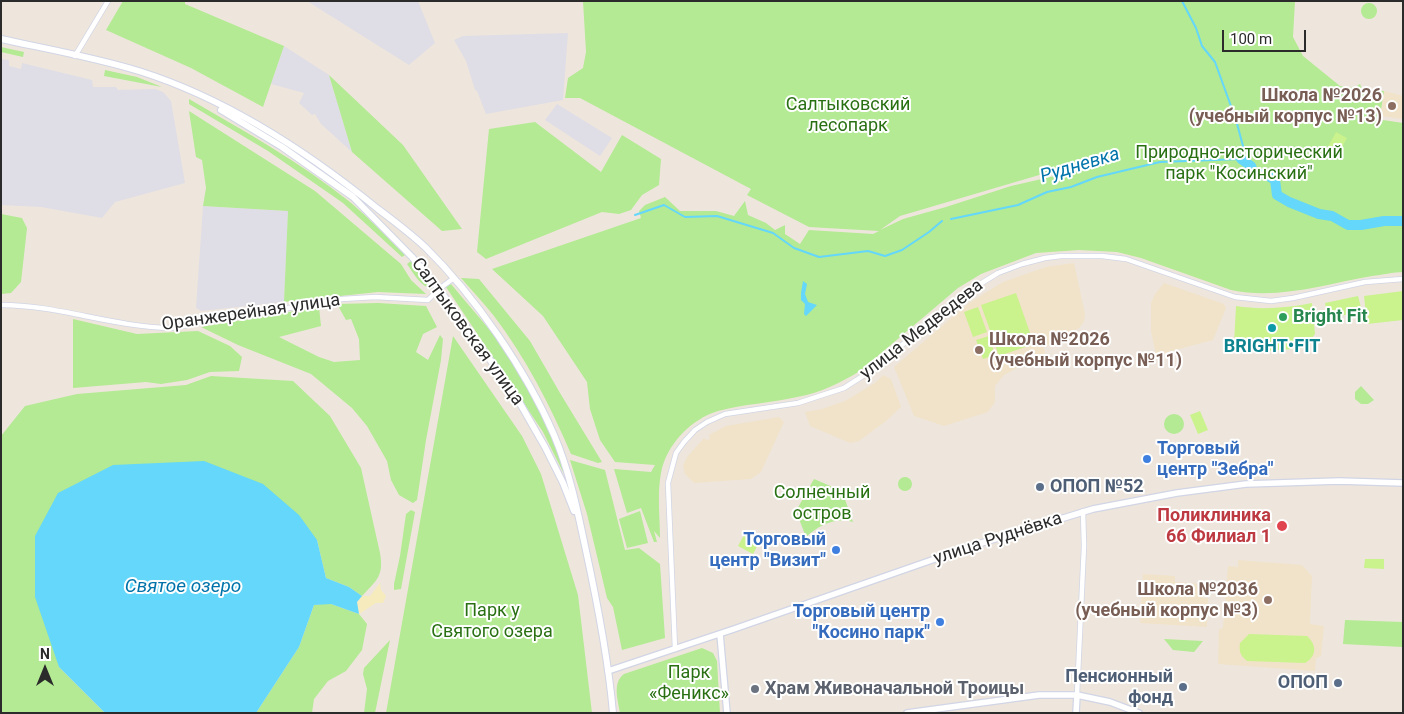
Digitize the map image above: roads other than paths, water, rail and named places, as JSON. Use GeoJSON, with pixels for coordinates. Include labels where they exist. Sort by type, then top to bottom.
{"type":"FeatureCollection","features":[{"type":"Feature","properties":{"kind":"main road","name":"Салтыковская улица"},"geometry":{"type":"LineString","coordinates":[[1,39],[141,72],[184,88],[222,106],[286,142],[352,187],[424,246],[454,278],[490,324],[530,387],[554,435],[570,478],[595,594],[613,713]]}},
{"type":"Feature","properties":{"kind":"main road","name":"Салтыковская улица"},"geometry":{"type":"LineString","coordinates":[[184,88],[282,147],[353,198],[412,256],[439,289],[514,393],[563,483],[581,528]]}},
{"type":"Feature","properties":{"kind":"street"},"geometry":{"type":"LineString","coordinates":[[75,56],[108,1]]}},
{"type":"Feature","properties":{"kind":"street","name":"улица Медведева"},"geometry":{"type":"LineString","coordinates":[[676,650],[668,483],[676,453],[684,442],[695,430],[725,414],[798,402],[844,388],[869,372],[964,294],[998,273],[1045,258],[1102,256],[1126,260],[1235,297],[1271,301],[1365,282],[1403,279]]}},
{"type":"Feature","properties":{"kind":"street","name":"Оранжерейная улица"},"geometry":{"type":"LineString","coordinates":[[1,305],[25,305],[138,326],[170,328],[342,299],[375,297],[428,300],[454,278]]}},
{"type":"Feature","properties":{"kind":"street","name":"улица Руднёвка"},"geometry":{"type":"LineString","coordinates":[[608,671],[676,650],[975,544],[1083,512],[1177,493],[1246,484],[1339,481],[1403,483]]}},
{"type":"Feature","properties":{"kind":"street"},"geometry":{"type":"LineString","coordinates":[[1076,713],[1084,546],[1083,512]]}},
{"type":"Feature","properties":{"kind":"street"},"geometry":{"type":"LineString","coordinates":[[720,634],[727,713]]}},
{"type":"Feature","properties":{"kind":"street"},"geometry":{"type":"LineString","coordinates":[[907,713],[1039,695],[1077,696],[1110,702],[1139,713]]}},
{"type":"Feature","properties":{"kind":"water"},"geometry":{"type":"Polygon","coordinates":[[[803,281],[807,284],[805,294],[808,302],[817,305],[806,316],[804,314],[805,304],[801,300],[803,281]]]}},
{"type":"Feature","properties":{"kind":"water","name":"Святое озеро"},"geometry":{"type":"Polygon","coordinates":[[[204,461],[263,484],[299,515],[317,540],[326,578],[349,587],[362,596],[357,602],[359,614],[331,604],[314,605],[299,647],[256,713],[105,713],[59,667],[35,597],[35,536],[58,493],[113,465],[204,461]]]}},
{"type":"Feature","properties":{"kind":"waterway","name":"Рудневка"},"geometry":{"type":"LineString","coordinates":[[951,219],[1018,205],[1047,192],[1071,187],[1097,177],[1160,162],[1241,159],[1243,146],[1236,120],[1215,62],[1202,46],[1196,28],[1182,1]]}},
{"type":"Feature","properties":{"kind":"waterway","name":"Рудневка"},"geometry":{"type":"LineString","coordinates":[[1241,159],[1251,166],[1254,174],[1265,174],[1275,180],[1277,195],[1319,214],[1332,216],[1348,225],[1403,221]]}},
{"type":"Feature","properties":{"kind":"waterway","name":"Рудневка"},"geometry":{"type":"LineString","coordinates":[[635,215],[664,205],[685,217],[717,216],[773,233],[794,248],[819,257],[868,251],[885,256],[902,250],[942,221]]}},
{"type":"Feature","properties":{"kind":"place","name":"Школа №2026 (учебный корпус №13)"},"geometry":{"type":"Point","coordinates":[1392,106]}},
{"type":"Feature","properties":{"kind":"place","name":"Bright Fit"},"geometry":{"type":"Point","coordinates":[1283,317]}},
{"type":"Feature","properties":{"kind":"place","name":"BRIGHT•FIT"},"geometry":{"type":"Point","coordinates":[1272,328]}},
{"type":"Feature","properties":{"kind":"place","name":"Школа №2026 (учебный корпус №11)"},"geometry":{"type":"Point","coordinates":[979,350]}},
{"type":"Feature","properties":{"kind":"place","name":"Торговый центр \"Зебра\""},"geometry":{"type":"Point","coordinates":[1147,459]}},
{"type":"Feature","properties":{"kind":"place","name":"ОПОП №52"},"geometry":{"type":"Point","coordinates":[1040,487]}},
{"type":"Feature","properties":{"kind":"place","name":"Поликлиника 66 Филиал 1"},"geometry":{"type":"Point","coordinates":[1282,526]}},
{"type":"Feature","properties":{"kind":"place","name":"Торговый центр \"Визит\""},"geometry":{"type":"Point","coordinates":[836,550]}},
{"type":"Feature","properties":{"kind":"place","name":"Школа №2036 (учебный корпус №3)"},"geometry":{"type":"Point","coordinates":[1268,600]}},
{"type":"Feature","properties":{"kind":"place","name":"Торговый центр \"Косино парк\""},"geometry":{"type":"Point","coordinates":[940,622]}},
{"type":"Feature","properties":{"kind":"place","name":"ОПОП"},"geometry":{"type":"Point","coordinates":[1338,683]}},
{"type":"Feature","properties":{"kind":"place","name":"Пенсионный фонд"},"geometry":{"type":"Point","coordinates":[1183,687]}},
{"type":"Feature","properties":{"kind":"place","name":"Храм Живоначальной Троицы"},"geometry":{"type":"Point","coordinates":[755,689]}},
{"type":"Feature","properties":{"kind":"park label","name":"Салтыковский лесопарк"},"geometry":{"type":"Point","coordinates":[848,115]}},
{"type":"Feature","properties":{"kind":"park label","name":"Природно-исторический парк \"Косинский\""},"geometry":{"type":"Point","coordinates":[1239,163]}},
{"type":"Feature","properties":{"kind":"park label","name":"Солнечный остров"},"geometry":{"type":"Point","coordinates":[822,503]}},
{"type":"Feature","properties":{"kind":"park label","name":"Парк у Святого озера"},"geometry":{"type":"Point","coordinates":[492,621]}},
{"type":"Feature","properties":{"kind":"park label","name":"Парк «Феникс»"},"geometry":{"type":"Point","coordinates":[689,683]}}]}
